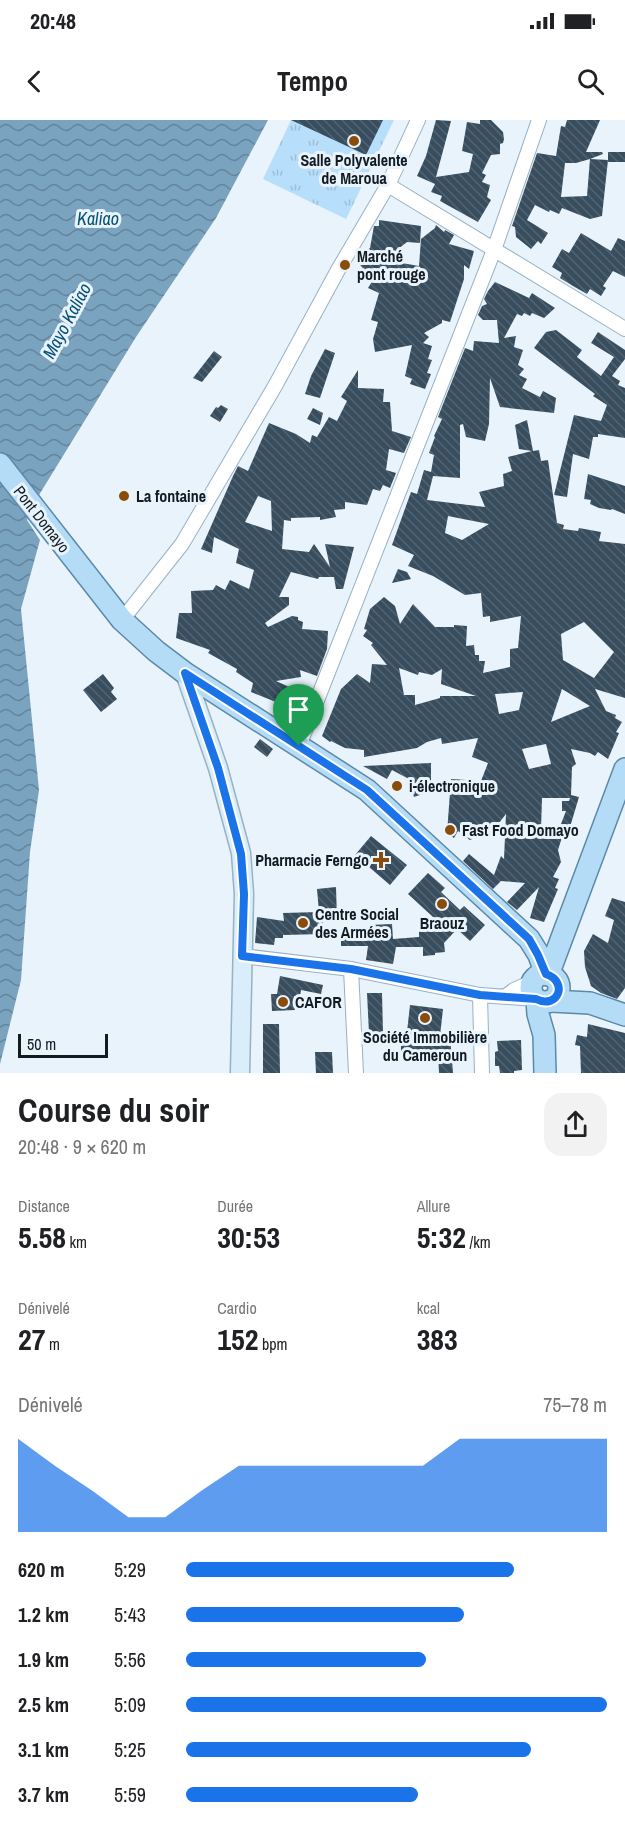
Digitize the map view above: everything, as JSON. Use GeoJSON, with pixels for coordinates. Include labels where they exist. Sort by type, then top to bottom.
{"type":"FeatureCollection","features":[{"type":"Feature","properties":{"kind":"main road","name":"Pont Domayo"},"geometry":{"type":"LineString","coordinates":[[0,464],[122,620],[156,651],[185,673],[367,790],[529,939],[544,988]]}},
{"type":"Feature","properties":{"kind":"main road"},"geometry":{"type":"LineString","coordinates":[[545,1073],[544,1035],[538,1014],[544,988],[625,770]]}},
{"type":"Feature","properties":{"kind":"main road"},"geometry":{"type":"LineString","coordinates":[[544,988],[625,810]]}},
{"type":"Feature","properties":{"kind":"main road"},"geometry":{"type":"LineString","coordinates":[[544,988],[625,1015]]}},
{"type":"Feature","properties":{"kind":"street"},"geometry":{"type":"LineString","coordinates":[[122,620],[182,544],[275,386],[338,270],[388,185],[418,120]]}},
{"type":"Feature","properties":{"kind":"street"},"geometry":{"type":"LineString","coordinates":[[299,746],[494,250],[539,120]]}},
{"type":"Feature","properties":{"kind":"street"},"geometry":{"type":"LineString","coordinates":[[388,185],[625,329]]}},
{"type":"Feature","properties":{"kind":"street"},"geometry":{"type":"LineString","coordinates":[[185,673],[218,768],[241,854],[244,894],[240,1073]]}},
{"type":"Feature","properties":{"kind":"street"},"geometry":{"type":"LineString","coordinates":[[242,956],[351,969],[480,995],[506,996],[514,990],[544,988]]}},
{"type":"Feature","properties":{"kind":"street"},"geometry":{"type":"LineString","coordinates":[[351,969],[356,1073]]}},
{"type":"Feature","properties":{"kind":"street"},"geometry":{"type":"LineString","coordinates":[[480,995],[482,1073]]}},
{"type":"Feature","properties":{"kind":"green space"},"geometry":{"type":"Polygon","coordinates":[[[291,120],[394,120],[346,219],[263,179],[291,120]]]}},
{"type":"Feature","properties":{"kind":"water","name":"Kaliao"},"geometry":{"type":"Polygon","coordinates":[[[0,120],[268,120],[216,218],[136,337],[39,495],[27,520],[40,540],[21,609],[39,790],[30,852],[21,980],[0,1064],[0,120]]]}},
{"type":"Feature","properties":{"kind":"building","name":"Salle Polyvalente de Maroua"},"geometry":{"type":"Polygon","coordinates":[[[291,120],[383,120],[366,155],[291,120]]]}},
{"type":"Feature","properties":{"kind":"building"},"geometry":{"type":"Polygon","coordinates":[[[436,120],[451,121],[436,177],[469,172],[473,154],[462,151],[467,122],[480,124],[480,120],[491,120],[503,132],[504,139],[500,144],[500,154],[491,155],[482,173],[486,175],[482,182],[490,185],[487,197],[491,200],[478,222],[440,201],[442,196],[431,192],[435,184],[417,176],[426,156],[436,120]]]}},
{"type":"Feature","properties":{"kind":"building"},"geometry":{"type":"Polygon","coordinates":[[[567,120],[600,120],[586,152],[602,152],[603,154],[590,159],[608,160],[602,216],[590,219],[562,208],[559,214],[535,205],[527,220],[548,233],[541,244],[538,241],[531,249],[516,237],[515,227],[512,226],[537,153],[556,156],[561,126],[565,127],[567,120]],[[590,159],[565,163],[561,197],[587,196],[590,159]]]}},
{"type":"Feature","properties":{"kind":"building"},"geometry":{"type":"Polygon","coordinates":[[[608,152],[625,152],[625,162],[608,162],[608,152]]]}},
{"type":"Feature","properties":{"kind":"building"},"geometry":{"type":"Polygon","coordinates":[[[379,220],[421,226],[420,243],[407,242],[384,260],[419,266],[421,239],[436,225],[444,232],[445,230],[454,235],[449,244],[474,251],[469,269],[464,265],[464,279],[450,322],[442,320],[442,323],[424,333],[429,337],[423,343],[432,346],[428,359],[432,360],[427,373],[431,374],[425,389],[410,384],[412,379],[405,376],[412,345],[375,352],[373,339],[378,322],[371,320],[379,293],[368,288],[373,280],[365,276],[367,273],[355,259],[358,254],[370,248],[374,226],[379,226],[379,220]]]}},
{"type":"Feature","properties":{"kind":"building"},"geometry":{"type":"Polygon","coordinates":[[[581,233],[611,251],[618,238],[625,241],[625,277],[613,271],[603,286],[606,288],[601,296],[590,289],[587,294],[573,286],[560,278],[562,273],[552,267],[562,249],[569,253],[581,233]]]}},
{"type":"Feature","properties":{"kind":"building"},"geometry":{"type":"Polygon","coordinates":[[[495,282],[529,298],[532,293],[555,308],[544,318],[532,313],[530,316],[524,313],[522,316],[517,314],[504,338],[516,336],[514,347],[523,350],[518,365],[524,369],[519,375],[527,379],[522,388],[540,397],[543,391],[556,398],[554,413],[500,407],[490,378],[489,424],[485,441],[466,437],[463,424],[460,425],[460,478],[433,476],[427,500],[485,507],[479,492],[504,486],[503,474],[512,471],[508,457],[532,451],[519,449],[515,425],[527,420],[533,451],[539,450],[541,461],[548,460],[557,523],[564,525],[563,529],[578,531],[579,528],[601,532],[599,541],[625,544],[625,698],[595,689],[606,711],[616,715],[615,718],[622,722],[616,732],[619,733],[608,759],[598,752],[595,756],[571,749],[576,764],[572,767],[571,795],[579,797],[570,827],[561,824],[566,811],[562,811],[562,801],[569,801],[570,798],[542,798],[541,830],[564,831],[558,850],[561,862],[553,877],[559,879],[555,888],[558,889],[544,922],[530,918],[539,887],[517,910],[507,902],[525,883],[501,881],[493,889],[463,861],[469,854],[494,875],[501,856],[504,859],[506,814],[495,828],[470,840],[458,831],[454,838],[447,833],[451,779],[481,781],[488,763],[472,757],[478,738],[442,744],[441,738],[417,748],[364,757],[364,750],[345,748],[322,736],[341,689],[357,674],[370,683],[372,664],[387,665],[371,645],[373,643],[363,636],[367,630],[364,629],[370,609],[384,597],[395,606],[400,624],[413,604],[435,627],[467,626],[466,646],[474,645],[475,655],[479,655],[479,661],[485,661],[483,673],[510,667],[510,649],[518,648],[521,616],[490,622],[490,616],[483,617],[481,593],[465,595],[433,576],[408,566],[414,555],[392,545],[411,492],[417,494],[424,470],[431,472],[434,455],[429,453],[442,419],[438,417],[465,348],[473,351],[474,341],[499,343],[497,320],[483,320],[478,315],[482,306],[487,304],[484,299],[495,282]],[[448,516],[445,533],[462,540],[489,524],[448,516]],[[584,622],[561,634],[563,660],[594,678],[614,652],[584,622]],[[399,668],[404,695],[415,695],[415,705],[440,698],[440,696],[476,696],[441,684],[442,669],[432,675],[419,672],[418,675],[399,668]],[[562,689],[551,722],[590,706],[562,689]],[[523,692],[495,694],[499,714],[519,710],[523,692]],[[546,744],[522,749],[529,769],[551,764],[546,744]]]}},
{"type":"Feature","properties":{"kind":"building"},"geometry":{"type":"Polygon","coordinates":[[[556,330],[582,350],[577,357],[601,376],[614,357],[591,343],[598,332],[625,350],[625,359],[612,376],[620,381],[618,385],[625,388],[625,438],[598,434],[598,437],[593,437],[589,459],[573,454],[567,497],[554,495],[574,415],[601,421],[607,405],[534,348],[546,332],[556,330]]]}},
{"type":"Feature","properties":{"kind":"building"},"geometry":{"type":"Polygon","coordinates":[[[325,349],[335,353],[320,398],[305,394],[311,376],[325,349]]]}},
{"type":"Feature","properties":{"kind":"building"},"geometry":{"type":"Polygon","coordinates":[[[214,351],[222,357],[202,382],[193,378],[214,351]]]}},
{"type":"Feature","properties":{"kind":"building"},"geometry":{"type":"Polygon","coordinates":[[[358,370],[358,388],[384,389],[383,402],[390,402],[392,431],[411,437],[404,453],[389,449],[386,470],[396,473],[390,488],[383,485],[380,491],[373,489],[367,505],[345,502],[345,509],[334,510],[336,517],[320,520],[320,517],[284,520],[282,549],[309,552],[314,544],[330,567],[325,544],[354,547],[343,589],[336,589],[334,577],[319,577],[318,579],[291,572],[279,597],[289,597],[289,605],[265,623],[268,627],[292,616],[298,617],[298,620],[303,622],[302,629],[328,631],[327,649],[317,676],[300,670],[301,677],[276,681],[296,690],[283,721],[278,718],[281,704],[251,692],[253,683],[236,672],[237,669],[208,653],[210,650],[176,638],[179,613],[192,613],[191,591],[213,590],[216,585],[225,590],[230,580],[249,589],[254,570],[236,563],[239,549],[214,537],[212,553],[201,549],[238,466],[248,471],[269,423],[296,434],[310,443],[312,435],[317,437],[329,417],[337,421],[347,401],[341,397],[358,370]],[[258,496],[245,522],[272,531],[271,501],[258,496]]]}},
{"type":"Feature","properties":{"kind":"building"},"geometry":{"type":"Polygon","coordinates":[[[221,405],[228,409],[220,422],[210,416],[216,407],[221,405]]]}},
{"type":"Feature","properties":{"kind":"building"},"geometry":{"type":"Polygon","coordinates":[[[313,408],[323,413],[320,425],[307,419],[313,408]]]}},
{"type":"Feature","properties":{"kind":"building"},"geometry":{"type":"Polygon","coordinates":[[[588,474],[625,486],[625,514],[612,509],[599,508],[590,504],[591,500],[584,499],[588,474]]]}},
{"type":"Feature","properties":{"kind":"building"},"geometry":{"type":"Polygon","coordinates":[[[398,569],[407,572],[411,579],[392,583],[398,569]]]}},
{"type":"Feature","properties":{"kind":"building"},"geometry":{"type":"Polygon","coordinates":[[[103,674],[114,688],[111,692],[117,699],[101,712],[83,690],[103,674]]]}},
{"type":"Feature","properties":{"kind":"building"},"geometry":{"type":"Polygon","coordinates":[[[260,739],[273,749],[267,757],[254,747],[260,739]]]}},
{"type":"Feature","properties":{"kind":"building"},"geometry":{"type":"Polygon","coordinates":[[[431,763],[431,791],[414,797],[407,778],[392,770],[387,779],[363,766],[431,763]]]}},
{"type":"Feature","properties":{"kind":"building","name":"Pharmacie Ferngo"},"geometry":{"type":"Polygon","coordinates":[[[371,836],[407,865],[390,885],[355,855],[371,836]]]}},
{"type":"Feature","properties":{"kind":"building"},"geometry":{"type":"Polygon","coordinates":[[[428,873],[445,888],[441,892],[460,910],[464,906],[485,925],[470,941],[457,929],[444,943],[445,952],[435,953],[435,955],[423,956],[423,947],[396,947],[393,964],[366,960],[368,946],[341,946],[341,930],[369,928],[369,925],[392,924],[393,939],[419,937],[419,930],[445,928],[408,894],[428,873]]]}},
{"type":"Feature","properties":{"kind":"building"},"geometry":{"type":"Polygon","coordinates":[[[336,887],[337,919],[323,919],[323,934],[283,935],[283,938],[275,938],[274,945],[255,943],[257,917],[284,921],[283,913],[319,912],[317,889],[336,887]]]}},
{"type":"Feature","properties":{"kind":"building"},"geometry":{"type":"Polygon","coordinates":[[[612,898],[625,902],[625,988],[617,999],[591,986],[585,967],[584,951],[593,934],[608,943],[614,920],[605,916],[612,898]]]}},
{"type":"Feature","properties":{"kind":"building"},"geometry":{"type":"Polygon","coordinates":[[[280,976],[323,985],[321,994],[301,990],[300,997],[294,996],[295,1010],[272,1011],[271,994],[277,994],[280,976]]]}},
{"type":"Feature","properties":{"kind":"building"},"geometry":{"type":"Polygon","coordinates":[[[367,993],[382,993],[383,1033],[369,1033],[367,993]]]}},
{"type":"Feature","properties":{"kind":"building"},"geometry":{"type":"Polygon","coordinates":[[[410,1005],[443,1009],[440,1036],[450,1035],[453,1073],[439,1073],[438,1050],[401,1051],[401,1041],[406,1041],[410,1005]]]}},
{"type":"Feature","properties":{"kind":"building"},"geometry":{"type":"Polygon","coordinates":[[[263,1024],[279,1024],[280,1073],[263,1073],[263,1024]]]}},
{"type":"Feature","properties":{"kind":"building"},"geometry":{"type":"Polygon","coordinates":[[[588,1024],[625,1033],[625,1073],[581,1073],[580,1046],[575,1045],[577,1035],[587,1037],[588,1024]]]}},
{"type":"Feature","properties":{"kind":"building"},"geometry":{"type":"Polygon","coordinates":[[[521,1040],[522,1070],[514,1071],[514,1073],[500,1073],[499,1066],[495,1066],[497,1041],[521,1040]]]}},
{"type":"Feature","properties":{"kind":"building"},"geometry":{"type":"Polygon","coordinates":[[[315,1052],[332,1052],[333,1073],[316,1073],[315,1052]]]}},
{"type":"Feature","properties":{"kind":"place","name":"Salle Polyvalente de Maroua"},"geometry":{"type":"Point","coordinates":[354,141]}},
{"type":"Feature","properties":{"kind":"place","name":"Marché pont rouge"},"geometry":{"type":"Point","coordinates":[345,265]}},
{"type":"Feature","properties":{"kind":"place","name":"La fontaine"},"geometry":{"type":"Point","coordinates":[124,496]}},
{"type":"Feature","properties":{"kind":"place","name":"i-électronique"},"geometry":{"type":"Point","coordinates":[397,786]}},
{"type":"Feature","properties":{"kind":"place","name":"Fast Food Domayo"},"geometry":{"type":"Point","coordinates":[450,830]}},
{"type":"Feature","properties":{"kind":"place","name":"Pharmacie Ferngo"},"geometry":{"type":"Point","coordinates":[381,860]}},
{"type":"Feature","properties":{"kind":"place","name":"Braouz"},"geometry":{"type":"Point","coordinates":[442,904]}},
{"type":"Feature","properties":{"kind":"place","name":"Centre Social des Armées"},"geometry":{"type":"Point","coordinates":[303,923]}},
{"type":"Feature","properties":{"kind":"place","name":"CAFOR"},"geometry":{"type":"Point","coordinates":[283,1002]}},
{"type":"Feature","properties":{"kind":"place","name":"Société Immobilière du Cameroun"},"geometry":{"type":"Point","coordinates":[425,1018]}},
{"type":"Feature","properties":{"kind":"route"},"geometry":{"type":"LineString","coordinates":[[185,673],[299,746],[367,790],[529,939],[546,974],[554,977],[557,982],[559,988],[556,997],[548,1002],[542,1002],[536,999],[480,995],[351,969],[242,956],[244,894],[241,854],[218,768],[185,673]]}},
{"type":"Feature","properties":{"kind":"water label","name":"Mayo Kaliao"},"geometry":{"type":"Point","coordinates":[67,321]}}]}
